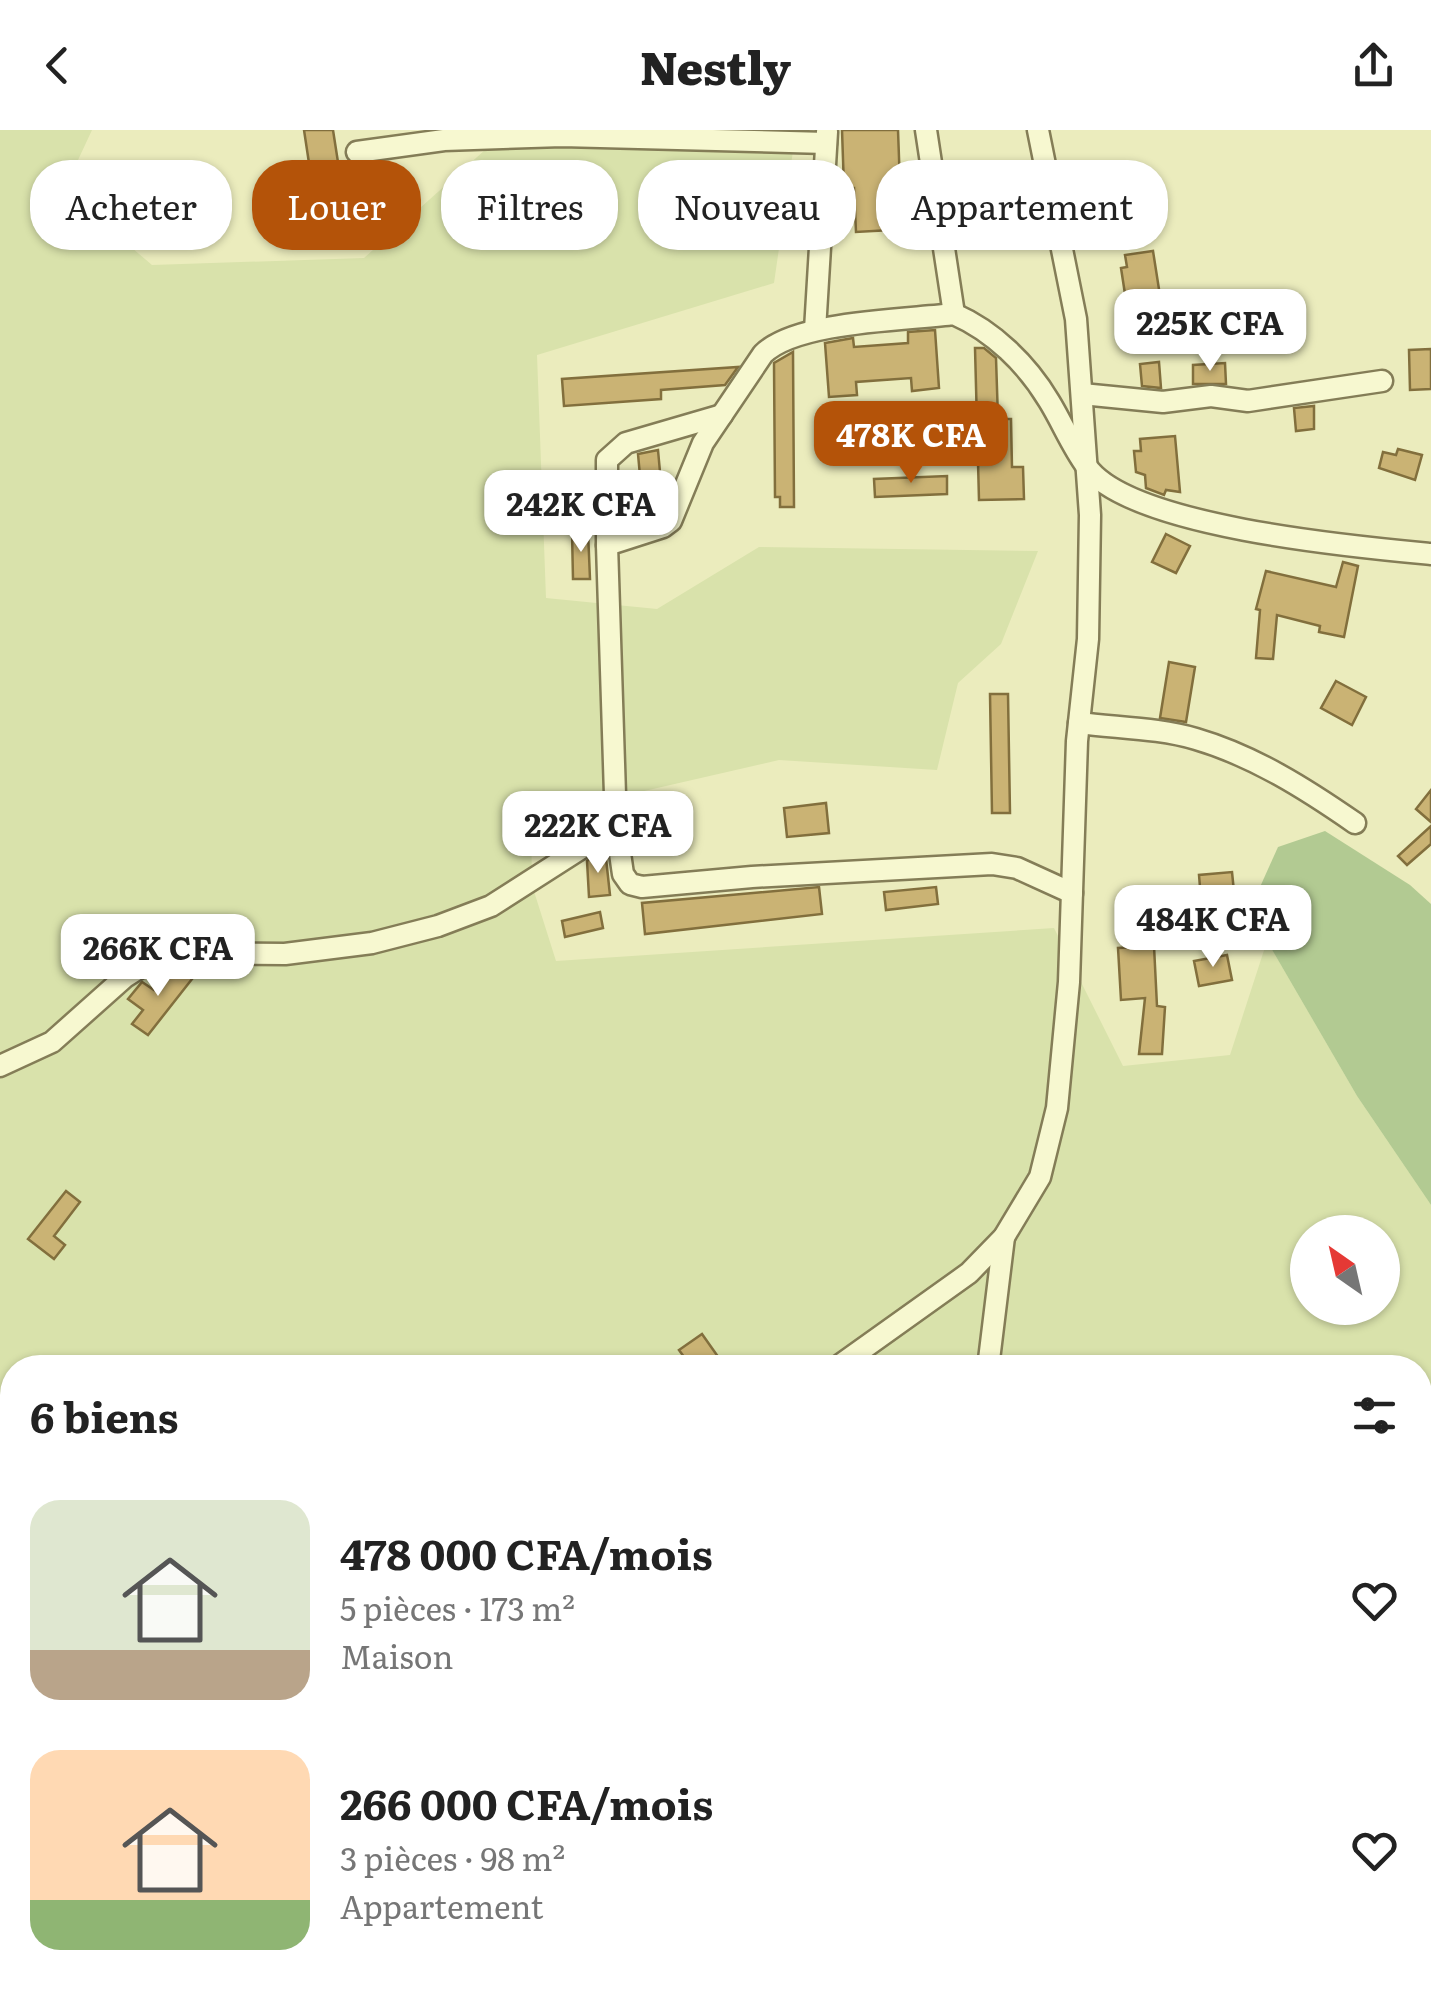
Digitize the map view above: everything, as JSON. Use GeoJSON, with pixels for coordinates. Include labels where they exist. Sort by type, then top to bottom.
{"type":"FeatureCollection","features":[{"type":"Feature","properties":{"kind":"street"},"geometry":{"type":"LineString","coordinates":[[926,130],[954,314]]}},
{"type":"Feature","properties":{"kind":"street"},"geometry":{"type":"LineString","coordinates":[[854,1355],[970,1273],[1004,1237],[1040,1176],[1057,1108],[1065,1050],[1079,724],[1088,639],[1088,469],[1076,319],[1038,130]]}},
{"type":"Feature","properties":{"kind":"street"},"geometry":{"type":"LineString","coordinates":[[357,152],[444,140],[826,136],[815,330]]}},
{"type":"Feature","properties":{"kind":"street"},"geometry":{"type":"LineString","coordinates":[[607,545],[664,528],[671,522],[696,459],[763,354],[775,342],[815,330],[954,314],[996,340],[1033,378],[1088,469],[1110,489],[1204,522],[1355,547],[1431,554]]}},
{"type":"Feature","properties":{"kind":"street"},"geometry":{"type":"LineString","coordinates":[[1082,394],[1163,402],[1212,396],[1248,401],[1382,381]]}},
{"type":"Feature","properties":{"kind":"street"},"geometry":{"type":"LineString","coordinates":[[722,415],[626,442],[607,460],[616,826],[623,874],[630,884],[642,887],[992,864],[1017,868],[1072,893]]}},
{"type":"Feature","properties":{"kind":"street"},"geometry":{"type":"LineString","coordinates":[[1079,724],[1192,738],[1225,748],[1312,794],[1355,823]]}},
{"type":"Feature","properties":{"kind":"street"},"geometry":{"type":"LineString","coordinates":[[0,1066],[52,1042],[124,977],[155,958],[194,952],[286,954],[372,943],[438,926],[491,906],[616,826]]}},
{"type":"Feature","properties":{"kind":"street"},"geometry":{"type":"LineString","coordinates":[[990,1355],[1004,1237]]}},
{"type":"Feature","properties":{"kind":"green space"},"geometry":{"type":"Polygon","coordinates":[[[0,130],[92,130],[78,160],[30,160],[30,250],[134,250],[152,265],[364,258],[373,250],[421,250],[421,207],[441,189],[441,250],[618,250],[618,160],[474,160],[504,133],[536,130],[796,130],[792,160],[638,160],[638,250],[779,250],[774,283],[537,355],[546,598],[657,609],[759,547],[1038,551],[1001,644],[958,683],[937,770],[779,760],[531,817],[532,885],[556,961],[1054,928],[1123,1066],[1230,1055],[1267,941],[1357,1096],[1431,1205],[1431,1355],[0,1355],[0,130]]]}},
{"type":"Feature","properties":{"kind":"green space"},"geometry":{"type":"Polygon","coordinates":[[[1325,831],[1410,885],[1431,904],[1431,1205],[1357,1096],[1267,941],[1260,887],[1278,847],[1325,831]]]}},
{"type":"Feature","properties":{"kind":"building"},"geometry":{"type":"Polygon","coordinates":[[[304,130],[333,130],[338,160],[309,160],[304,130]]]}},
{"type":"Feature","properties":{"kind":"building"},"geometry":{"type":"Polygon","coordinates":[[[842,130],[898,130],[899,160],[876,160],[876,231],[856,232],[856,160],[843,160],[842,130]]]}},
{"type":"Feature","properties":{"kind":"building"},"geometry":{"type":"Polygon","coordinates":[[[1153,251],[1161,302],[1132,306],[1130,293],[1125,294],[1121,268],[1127,267],[1125,255],[1153,251]]]}},
{"type":"Feature","properties":{"kind":"building"},"geometry":{"type":"Polygon","coordinates":[[[935,330],[939,388],[912,391],[911,378],[856,382],[857,395],[829,397],[825,343],[853,338],[854,347],[908,343],[908,332],[935,330]]]}},
{"type":"Feature","properties":{"kind":"building"},"geometry":{"type":"Polygon","coordinates":[[[975,348],[984,348],[996,358],[998,419],[1011,419],[1012,467],[1023,467],[1024,499],[979,500],[975,348]]]}},
{"type":"Feature","properties":{"kind":"building"},"geometry":{"type":"Polygon","coordinates":[[[1431,349],[1431,389],[1410,390],[1409,350],[1431,349]]]}},
{"type":"Feature","properties":{"kind":"building"},"geometry":{"type":"Polygon","coordinates":[[[793,352],[794,507],[780,507],[780,497],[775,497],[774,363],[793,352]]]}},
{"type":"Feature","properties":{"kind":"building"},"geometry":{"type":"Polygon","coordinates":[[[1159,362],[1161,388],[1142,386],[1140,364],[1159,362]]]}},
{"type":"Feature","properties":{"kind":"building"},"geometry":{"type":"Polygon","coordinates":[[[1225,363],[1226,384],[1193,384],[1193,365],[1225,363]]]}},
{"type":"Feature","properties":{"kind":"building"},"geometry":{"type":"Polygon","coordinates":[[[738,367],[725,385],[661,390],[661,399],[564,406],[562,379],[738,367]]]}},
{"type":"Feature","properties":{"kind":"building"},"geometry":{"type":"Polygon","coordinates":[[[1314,406],[1314,429],[1296,431],[1294,408],[1314,406]]]}},
{"type":"Feature","properties":{"kind":"building"},"geometry":{"type":"Polygon","coordinates":[[[1175,436],[1180,492],[1166,490],[1164,495],[1146,488],[1145,475],[1136,472],[1134,451],[1141,451],[1140,439],[1175,436]]]}},
{"type":"Feature","properties":{"kind":"building"},"geometry":{"type":"Polygon","coordinates":[[[1398,449],[1422,455],[1415,480],[1379,468],[1383,452],[1396,455],[1398,449]]]}},
{"type":"Feature","properties":{"kind":"building"},"geometry":{"type":"Polygon","coordinates":[[[658,450],[663,505],[657,515],[644,519],[638,454],[658,450]]]}},
{"type":"Feature","properties":{"kind":"building"},"geometry":{"type":"Polygon","coordinates":[[[947,476],[947,494],[875,497],[874,479],[947,476]]]}},
{"type":"Feature","properties":{"kind":"building"},"geometry":{"type":"Polygon","coordinates":[[[588,531],[590,579],[573,579],[572,532],[588,531]]]}},
{"type":"Feature","properties":{"kind":"building"},"geometry":{"type":"Polygon","coordinates":[[[1166,534],[1190,546],[1176,573],[1152,562],[1166,534]]]}},
{"type":"Feature","properties":{"kind":"building"},"geometry":{"type":"Polygon","coordinates":[[[1343,562],[1358,566],[1344,637],[1319,632],[1320,626],[1277,615],[1273,659],[1256,658],[1260,610],[1256,609],[1266,571],[1336,587],[1343,562]]]}},
{"type":"Feature","properties":{"kind":"building"},"geometry":{"type":"Polygon","coordinates":[[[1169,662],[1195,667],[1186,722],[1160,718],[1169,662]]]}},
{"type":"Feature","properties":{"kind":"building"},"geometry":{"type":"Polygon","coordinates":[[[1336,681],[1366,697],[1352,725],[1321,708],[1336,681]]]}},
{"type":"Feature","properties":{"kind":"building"},"geometry":{"type":"Polygon","coordinates":[[[990,694],[1008,694],[1010,813],[992,813],[990,694]]]}},
{"type":"Feature","properties":{"kind":"building"},"geometry":{"type":"Polygon","coordinates":[[[1431,790],[1431,822],[1416,809],[1431,790]]]}},
{"type":"Feature","properties":{"kind":"building"},"geometry":{"type":"Polygon","coordinates":[[[826,803],[829,833],[787,837],[784,808],[826,803]]]}},
{"type":"Feature","properties":{"kind":"building"},"geometry":{"type":"Polygon","coordinates":[[[1431,826],[1431,844],[1407,865],[1398,856],[1431,826]]]}},
{"type":"Feature","properties":{"kind":"building"},"geometry":{"type":"Polygon","coordinates":[[[605,849],[610,895],[589,897],[587,861],[605,849]]]}},
{"type":"Feature","properties":{"kind":"building"},"geometry":{"type":"Polygon","coordinates":[[[1232,872],[1237,921],[1203,924],[1199,875],[1232,872]]]}},
{"type":"Feature","properties":{"kind":"building"},"geometry":{"type":"Polygon","coordinates":[[[819,887],[822,914],[645,934],[642,903],[819,887]]]}},
{"type":"Feature","properties":{"kind":"building"},"geometry":{"type":"Polygon","coordinates":[[[936,887],[938,904],[886,910],[884,892],[936,887]]]}},
{"type":"Feature","properties":{"kind":"building"},"geometry":{"type":"Polygon","coordinates":[[[600,912],[603,928],[565,937],[562,921],[600,912]]]}},
{"type":"Feature","properties":{"kind":"building"},"geometry":{"type":"Polygon","coordinates":[[[1154,946],[1157,1006],[1165,1007],[1162,1054],[1139,1054],[1145,998],[1121,1000],[1118,948],[1154,946]]]}},
{"type":"Feature","properties":{"kind":"building"},"geometry":{"type":"Polygon","coordinates":[[[1227,955],[1232,980],[1199,986],[1194,961],[1227,955]]]}},
{"type":"Feature","properties":{"kind":"building"},"geometry":{"type":"Polygon","coordinates":[[[178,969],[192,979],[148,1035],[132,1024],[143,1010],[128,999],[142,982],[154,990],[168,970],[178,969]]]}},
{"type":"Feature","properties":{"kind":"building"},"geometry":{"type":"Polygon","coordinates":[[[66,1191],[80,1202],[54,1236],[65,1245],[54,1259],[28,1239],[66,1191]]]}},
{"type":"Feature","properties":{"kind":"building"},"geometry":{"type":"Polygon","coordinates":[[[702,1334],[717,1355],[683,1355],[679,1350],[702,1334]]]}}]}
